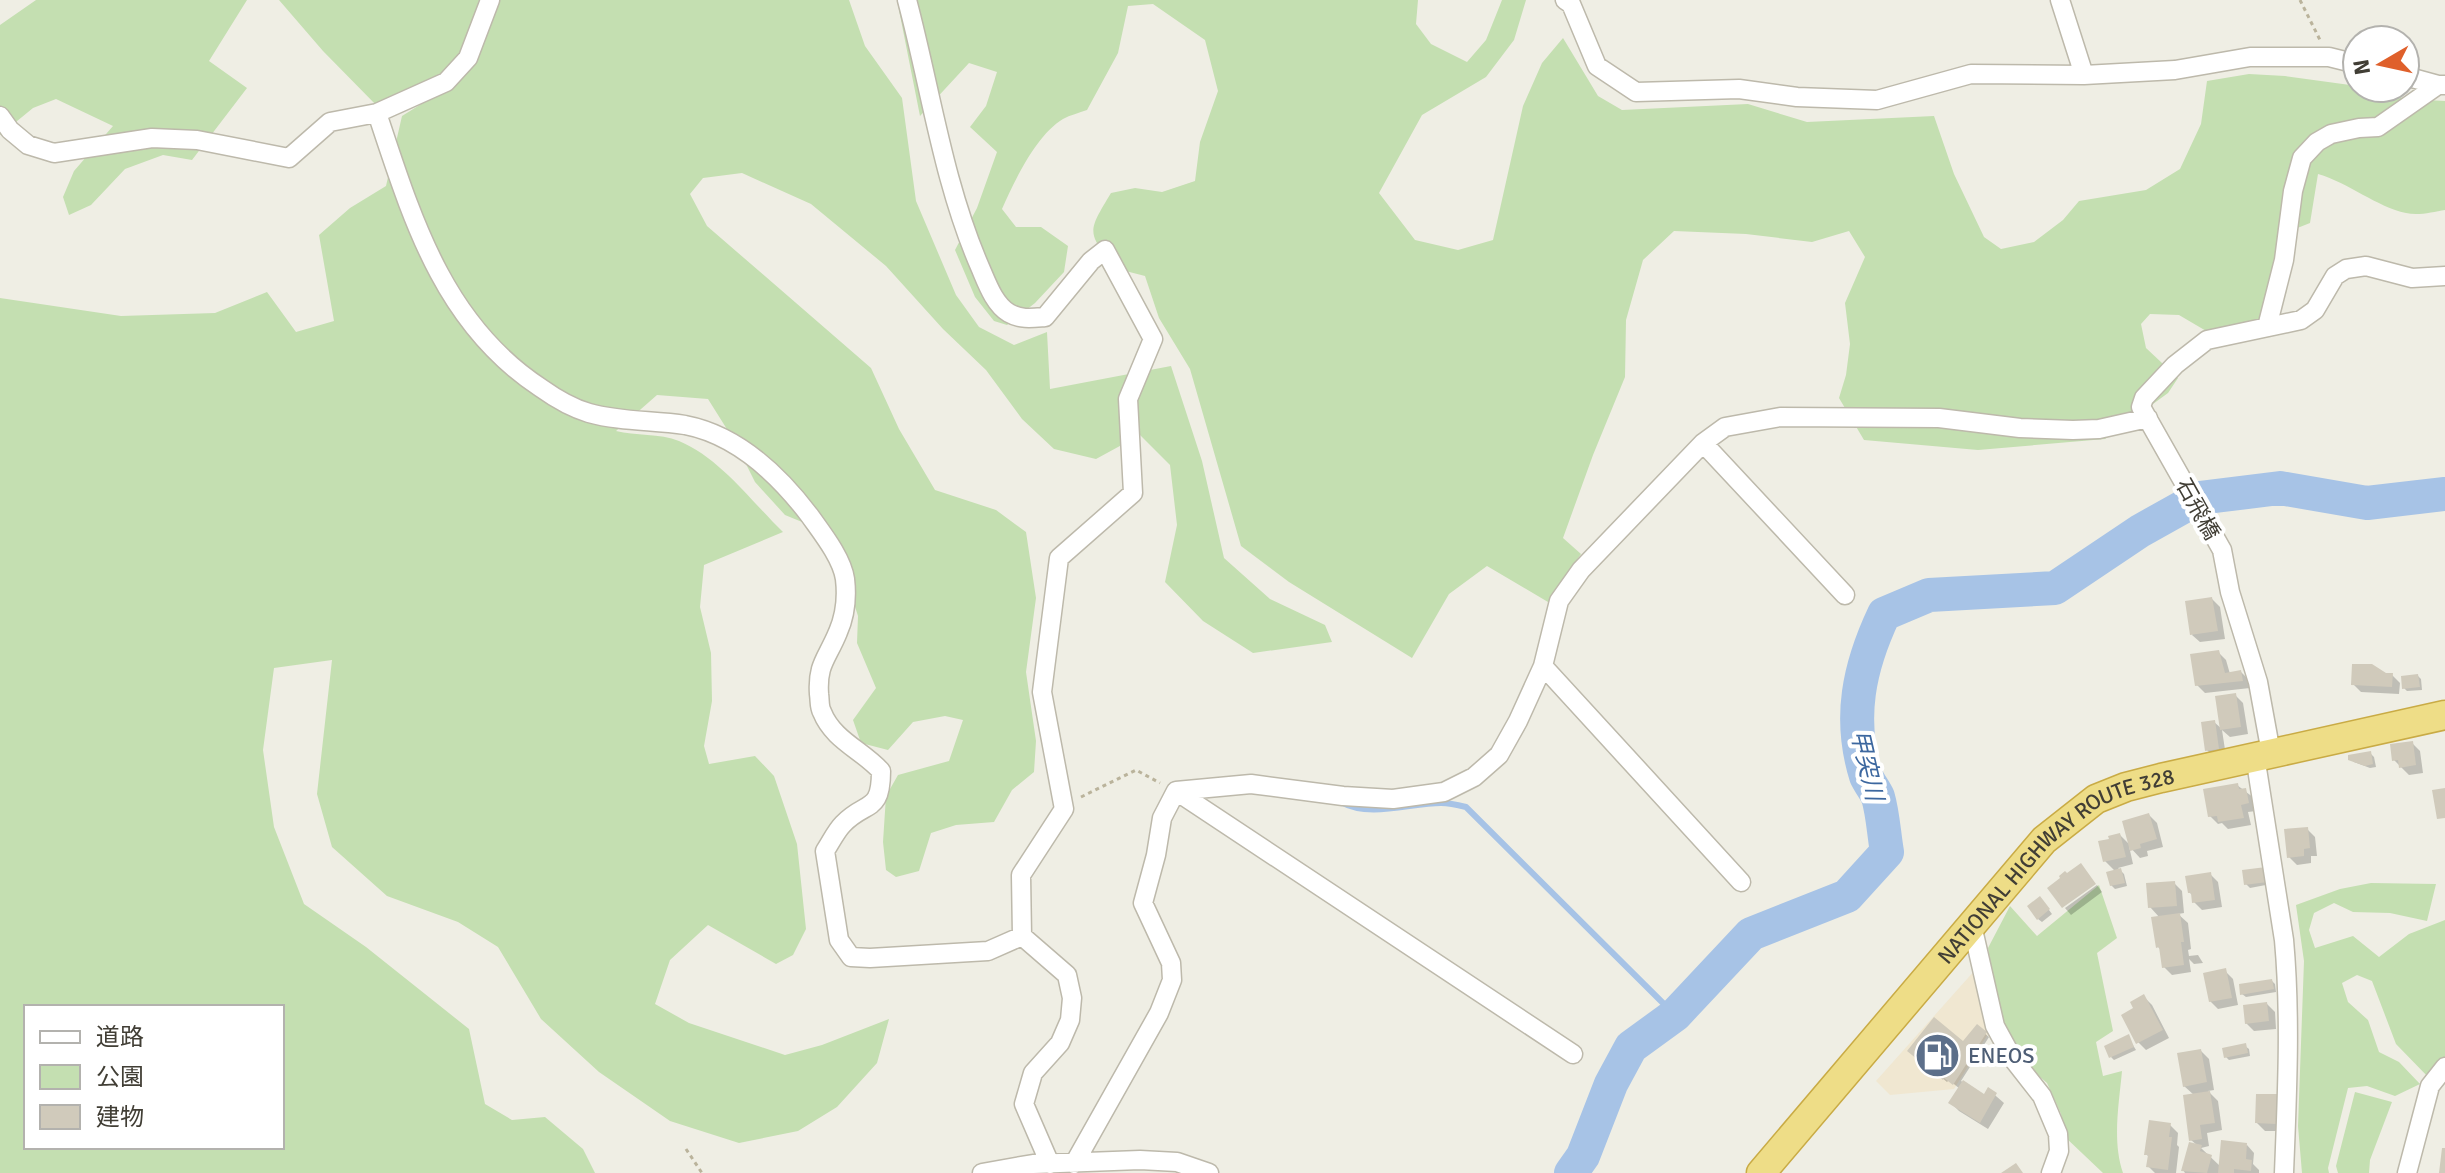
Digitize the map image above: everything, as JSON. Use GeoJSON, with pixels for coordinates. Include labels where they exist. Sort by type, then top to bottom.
{"type":"FeatureCollection","features":[{"type":"Feature","properties":{"kind":"highway","name":"NATIONAL HIGHWAY ROUTE 328"},"geometry":{"type":"LineString","coordinates":[[1761,1173],[2044,840],[2096,799],[2161,778],[2445,715]]}},
{"type":"Feature","properties":{"kind":"street"},"geometry":{"type":"LineString","coordinates":[[0,116],[10,130],[28,145],[54,153],[152,138],[197,140],[289,158],[330,122],[377,113],[446,82],[468,58],[490,0]]}},
{"type":"Feature","properties":{"kind":"street"},"geometry":{"type":"LineString","coordinates":[[907,0],[938,140],[959,213],[990,292],[1008,313],[1023,319],[1045,317],[1091,261],[1105,250],[1153,339],[1128,399],[1133,493],[1059,558],[1042,692],[1064,809],[1021,875],[1022,936],[1067,975],[1072,998],[1070,1020],[1060,1043],[1033,1073],[1024,1104],[1050,1164]]}},
{"type":"Feature","properties":{"kind":"street"},"geometry":{"type":"LineString","coordinates":[[1565,0],[1571,4],[1597,66],[1636,92],[1739,89],[1797,97],[1877,100],[1971,74],[2084,75],[2175,70],[2250,57],[2329,57],[2341,60]]}},
{"type":"Feature","properties":{"kind":"street"},"geometry":{"type":"LineString","coordinates":[[2060,0],[2084,75]]}},
{"type":"Feature","properties":{"kind":"street"},"geometry":{"type":"LineString","coordinates":[[2421,80],[2442,85]]}},
{"type":"Feature","properties":{"kind":"street"},"geometry":{"type":"LineString","coordinates":[[2267,327],[2284,260],[2293,191],[2302,158],[2317,142],[2331,134],[2378,127],[2442,85]]}},
{"type":"Feature","properties":{"kind":"street"},"geometry":{"type":"LineString","coordinates":[[377,113],[407,205],[434,263],[463,315],[516,372],[554,397],[587,413],[639,422],[686,425],[712,433],[748,452],[792,495],[834,553],[845,576],[845,603],[839,630],[818,674],[820,711],[837,736],[881,771],[881,792],[869,807],[844,823],[825,851],[839,940],[851,957],[988,951],[1022,936]]}},
{"type":"Feature","properties":{"kind":"street"},"geometry":{"type":"LineString","coordinates":[[1176,791],[1251,784],[1393,799],[1444,792],[1474,777],[1499,755],[1518,721],[1543,666],[1559,601],[1581,570],[1703,443],[1725,427],[1780,417],[1939,418],[2020,428],[2099,429],[2148,418],[2141,407],[2144,398],[2207,340],[2301,320],[2310,315],[2335,276],[2346,269],[2366,266],[2412,278],[2445,276]]}},
{"type":"Feature","properties":{"kind":"street","name":"石飛橋"},"geometry":{"type":"LineString","coordinates":[[2148,418],[2222,550],[2230,592],[2258,682],[2286,971],[2284,1173]]}},
{"type":"Feature","properties":{"kind":"street"},"geometry":{"type":"LineString","coordinates":[[1703,443],[1845,595]]}},
{"type":"Feature","properties":{"kind":"street"},"geometry":{"type":"LineString","coordinates":[[1543,666],[1741,882]]}},
{"type":"Feature","properties":{"kind":"street"},"geometry":{"type":"LineString","coordinates":[[1176,791],[1573,1054]]}},
{"type":"Feature","properties":{"kind":"street"},"geometry":{"type":"LineString","coordinates":[[1074,1164],[1159,1013],[1172,980],[1171,963],[1143,903],[1162,818],[1176,791]]}},
{"type":"Feature","properties":{"kind":"street"},"geometry":{"type":"LineString","coordinates":[[1972,925],[1995,1026],[2013,1059],[2042,1096],[2058,1134],[2059,1151],[2051,1173]]}},
{"type":"Feature","properties":{"kind":"street"},"geometry":{"type":"LineString","coordinates":[[2407,1173],[2430,1086],[2445,1067]]}},
{"type":"Feature","properties":{"kind":"street"},"geometry":{"type":"LineString","coordinates":[[982,1173],[1033,1164],[1140,1160],[1177,1162],[1209,1173]]}},
{"type":"Feature","properties":{"kind":"path"},"geometry":{"type":"LineString","coordinates":[[2300,0],[2329,57]]}},
{"type":"Feature","properties":{"kind":"path"},"geometry":{"type":"LineString","coordinates":[[1063,806],[1136,770],[1176,791]]}},
{"type":"Feature","properties":{"kind":"path"},"geometry":{"type":"LineString","coordinates":[[686,1149],[702,1173]]}},
{"type":"Feature","properties":{"kind":"shaded area","name":"ENEOS"},"geometry":{"type":"Polygon","coordinates":[[[1976,969],[1991,1029],[1954,1089],[1890,1095],[1876,1081],[1976,969]]]}},
{"type":"Feature","properties":{"kind":"green space"},"geometry":{"type":"Polygon","coordinates":[[[36,0],[247,0],[209,61],[247,88],[192,160],[163,155],[125,169],[91,205],[69,215],[63,197],[74,171],[113,126],[56,99],[33,108],[0,135],[0,25],[36,0]]]}},
{"type":"Feature","properties":{"kind":"green space"},"geometry":{"type":"Polygon","coordinates":[[[279,0],[479,0],[471,33],[453,72],[379,108],[279,0]]]}},
{"type":"Feature","properties":{"kind":"green space"},"geometry":{"type":"Polygon","coordinates":[[[495,0],[849,0],[865,46],[902,98],[916,201],[956,295],[979,327],[1014,345],[1047,332],[1050,389],[1171,366],[1202,461],[1224,558],[1270,599],[1325,625],[1332,642],[1253,653],[1203,621],[1165,582],[1177,525],[1170,465],[1140,435],[1096,459],[1054,449],[1022,419],[986,370],[943,329],[886,266],[811,204],[742,173],[703,178],[690,194],[707,226],[871,368],[899,429],[935,490],[996,510],[1026,532],[1036,598],[1026,672],[1036,741],[1034,772],[1012,790],[994,822],[956,825],[931,833],[919,871],[896,877],[886,870],[883,842],[886,796],[898,775],[949,761],[963,720],[945,716],[913,722],[888,750],[861,743],[853,720],[876,688],[857,643],[858,616],[848,585],[824,531],[785,515],[755,482],[708,399],[657,395],[616,431],[672,438],[694,449],[734,481],[783,532],[704,565],[700,607],[711,653],[712,701],[704,746],[709,764],[755,756],[774,776],[797,844],[806,929],[793,955],[776,964],[708,925],[670,960],[655,1004],[689,1023],[785,1055],[822,1045],[889,1019],[877,1063],[837,1107],[798,1131],[739,1143],[670,1121],[599,1072],[541,1019],[498,947],[458,922],[387,896],[332,847],[317,794],[332,660],[274,668],[263,750],[274,827],[304,904],[366,947],[469,1029],[485,1104],[512,1120],[545,1117],[583,1149],[595,1173],[0,1173],[0,298],[121,316],[215,313],[267,292],[296,332],[334,321],[319,235],[350,208],[386,186],[402,116],[439,93],[495,0]]]}},
{"type":"Feature","properties":{"kind":"green space"},"geometry":{"type":"Polygon","coordinates":[[[897,0],[1418,0],[1416,24],[1431,44],[1467,62],[1486,40],[1502,0],[1526,0],[1514,40],[1486,77],[1422,115],[1379,193],[1415,240],[1458,250],[1493,240],[1523,106],[1542,63],[1563,38],[1598,96],[1622,110],[1748,104],[1807,122],[1934,116],[1954,174],[1984,237],[2001,249],[2034,242],[2063,220],[2079,201],[2146,190],[2180,169],[2201,124],[2207,81],[2249,74],[2341,84],[2341,104],[2445,101],[2445,210],[2415,214],[2395,210],[2318,174],[2310,223],[2282,234],[2265,300],[2261,335],[2230,345],[2179,315],[2150,314],[2141,324],[2146,348],[2178,378],[2168,393],[2105,439],[1978,450],[1864,440],[1839,398],[1850,344],[1845,303],[1865,257],[1849,231],[1812,242],[1746,234],[1674,231],[1643,260],[1626,320],[1625,377],[1563,538],[1581,554],[1548,602],[1487,566],[1449,594],[1412,658],[1289,582],[1241,546],[1190,369],[1159,318],[1145,276],[1114,268],[1095,239],[1094,225],[1111,193],[1135,188],[1162,192],[1195,181],[1200,142],[1218,91],[1205,40],[1153,4],[1128,6],[1118,53],[1087,110],[1063,119],[1044,136],[1027,160],[1002,209],[1016,227],[1041,227],[1068,246],[1064,272],[1035,303],[1007,325],[994,321],[975,297],[955,250],[977,208],[997,152],[970,127],[986,106],[997,72],[969,63],[920,116],[897,0]]]}},
{"type":"Feature","properties":{"kind":"green space"},"geometry":{"type":"Polygon","coordinates":[[[2371,883],[2436,884],[2427,921],[2390,913],[2353,912],[2334,903],[2314,913],[2309,930],[2315,948],[2353,936],[2379,957],[2409,934],[2445,920],[2445,1078],[2431,1080],[2396,1044],[2372,981],[2357,975],[2342,983],[2348,1002],[2368,1020],[2379,1052],[2399,1062],[2420,1084],[2395,1096],[2367,1086],[2348,1088],[2329,1173],[2302,1173],[2298,1126],[2304,961],[2296,905],[2340,889],[2371,883]]]}},
{"type":"Feature","properties":{"kind":"green space"},"geometry":{"type":"Polygon","coordinates":[[[2099,885],[2117,938],[2097,953],[2113,1031],[2096,1042],[2103,1076],[2122,1071],[2117,1135],[2123,1173],[2103,1173],[2064,1136],[2061,1114],[2047,1083],[2018,1058],[1998,1015],[1988,948],[2010,906],[2037,936],[2099,885]]]}},
{"type":"Feature","properties":{"kind":"green space"},"geometry":{"type":"Polygon","coordinates":[[[2355,1092],[2392,1102],[2370,1160],[2369,1173],[2338,1173],[2336,1166],[2355,1092]]]}},
{"type":"Feature","properties":{"kind":"building"},"geometry":{"type":"Polygon","coordinates":[[[2212,597],[2218,631],[2190,635],[2185,601],[2212,597]]]}},
{"type":"Feature","properties":{"kind":"building"},"geometry":{"type":"Polygon","coordinates":[[[2219,650],[2225,673],[2241,670],[2243,681],[2195,686],[2190,654],[2219,650]]]}},
{"type":"Feature","properties":{"kind":"building"},"geometry":{"type":"Polygon","coordinates":[[[2352,664],[2372,664],[2386,673],[2393,673],[2392,687],[2351,685],[2352,664]]]}},
{"type":"Feature","properties":{"kind":"building"},"geometry":{"type":"Polygon","coordinates":[[[2418,674],[2420,687],[2402,689],[2401,676],[2418,674]]]}},
{"type":"Feature","properties":{"kind":"building"},"geometry":{"type":"Polygon","coordinates":[[[2236,693],[2241,727],[2220,730],[2215,696],[2236,693]]]}},
{"type":"Feature","properties":{"kind":"building"},"geometry":{"type":"Polygon","coordinates":[[[2215,720],[2219,749],[2205,751],[2201,722],[2215,720]]]}},
{"type":"Feature","properties":{"kind":"building"},"geometry":{"type":"Polygon","coordinates":[[[2413,741],[2416,765],[2399,768],[2398,760],[2392,761],[2390,744],[2413,741]]]}},
{"type":"Feature","properties":{"kind":"building"},"geometry":{"type":"Polygon","coordinates":[[[2371,751],[2373,764],[2365,766],[2348,760],[2348,755],[2371,751]]]}},
{"type":"Feature","properties":{"kind":"building"},"geometry":{"type":"Polygon","coordinates":[[[2238,783],[2239,789],[2246,788],[2249,803],[2241,805],[2244,818],[2218,822],[2217,816],[2208,817],[2203,789],[2238,783]]]}},
{"type":"Feature","properties":{"kind":"building"},"geometry":{"type":"Polygon","coordinates":[[[2445,788],[2445,818],[2437,819],[2432,790],[2445,788]]]}},
{"type":"Feature","properties":{"kind":"building"},"geometry":{"type":"Polygon","coordinates":[[[2149,813],[2157,839],[2130,851],[2122,821],[2149,813]]]}},
{"type":"Feature","properties":{"kind":"building"},"geometry":{"type":"Polygon","coordinates":[[[2308,827],[2310,848],[2304,849],[2304,856],[2287,858],[2284,829],[2308,827]]]}},
{"type":"Feature","properties":{"kind":"building"},"geometry":{"type":"Polygon","coordinates":[[[2120,833],[2126,857],[2103,862],[2098,841],[2120,833]]]}},
{"type":"Feature","properties":{"kind":"building"},"geometry":{"type":"Polygon","coordinates":[[[2081,863],[2096,884],[2062,908],[2047,888],[2065,871],[2067,873],[2081,863]]]}},
{"type":"Feature","properties":{"kind":"building"},"geometry":{"type":"Polygon","coordinates":[[[2266,867],[2268,882],[2244,885],[2242,870],[2266,867]]]}},
{"type":"Feature","properties":{"kind":"building"},"geometry":{"type":"Polygon","coordinates":[[[2121,868],[2125,883],[2110,886],[2106,872],[2121,868]]]}},
{"type":"Feature","properties":{"kind":"building"},"geometry":{"type":"Polygon","coordinates":[[[2211,872],[2215,900],[2192,903],[2185,876],[2211,872]]]}},
{"type":"Feature","properties":{"kind":"building"},"geometry":{"type":"Polygon","coordinates":[[[2175,881],[2177,906],[2148,908],[2146,883],[2175,881]]]}},
{"type":"Feature","properties":{"kind":"building"},"geometry":{"type":"Polygon","coordinates":[[[2040,896],[2050,909],[2037,920],[2027,906],[2040,896]]]}},
{"type":"Feature","properties":{"kind":"building"},"geometry":{"type":"Polygon","coordinates":[[[2180,913],[2184,965],[2162,968],[2151,917],[2180,913]]]}},
{"type":"Feature","properties":{"kind":"building"},"geometry":{"type":"Polygon","coordinates":[[[2226,968],[2232,998],[2209,1002],[2203,973],[2226,968]]]}},
{"type":"Feature","properties":{"kind":"building"},"geometry":{"type":"Polygon","coordinates":[[[2272,979],[2274,989],[2240,995],[2239,984],[2272,979]]]}},
{"type":"Feature","properties":{"kind":"building"},"geometry":{"type":"Polygon","coordinates":[[[2144,994],[2163,1030],[2136,1044],[2121,1015],[2133,1008],[2130,1002],[2144,994]]]}},
{"type":"Feature","properties":{"kind":"building"},"geometry":{"type":"Polygon","coordinates":[[[2267,1002],[2269,1021],[2245,1024],[2243,1005],[2267,1002]]]}},
{"type":"Feature","properties":{"kind":"building"},"geometry":{"type":"Polygon","coordinates":[[[1934,1017],[1963,1041],[1977,1024],[1987,1032],[1953,1085],[1907,1051],[1934,1017]]]}},
{"type":"Feature","properties":{"kind":"building"},"geometry":{"type":"Polygon","coordinates":[[[2129,1034],[2134,1047],[2109,1058],[2104,1046],[2129,1034]]]}},
{"type":"Feature","properties":{"kind":"building"},"geometry":{"type":"Polygon","coordinates":[[[2246,1043],[2248,1053],[2224,1058],[2222,1048],[2246,1043]]]}},
{"type":"Feature","properties":{"kind":"building"},"geometry":{"type":"Polygon","coordinates":[[[2201,1049],[2207,1082],[2183,1087],[2177,1053],[2201,1049]]]}},
{"type":"Feature","properties":{"kind":"building"},"geometry":{"type":"Polygon","coordinates":[[[1963,1080],[1984,1094],[1988,1087],[1997,1093],[1980,1123],[1948,1103],[1963,1080]]]}},
{"type":"Feature","properties":{"kind":"building"},"geometry":{"type":"Polygon","coordinates":[[[2210,1091],[2215,1123],[2200,1125],[2202,1139],[2189,1141],[2183,1095],[2210,1091]]]}},
{"type":"Feature","properties":{"kind":"building"},"geometry":{"type":"Polygon","coordinates":[[[2256,1094],[2277,1094],[2276,1124],[2255,1123],[2256,1094]]]}},
{"type":"Feature","properties":{"kind":"building"},"geometry":{"type":"Polygon","coordinates":[[[2149,1120],[2171,1123],[2168,1170],[2146,1167],[2148,1155],[2144,1155],[2149,1120]]]}},
{"type":"Feature","properties":{"kind":"building"},"geometry":{"type":"Polygon","coordinates":[[[2221,1140],[2247,1143],[2246,1159],[2252,1160],[2251,1171],[2234,1169],[2234,1173],[2218,1173],[2221,1140]]]}},
{"type":"Feature","properties":{"kind":"building"},"geometry":{"type":"Polygon","coordinates":[[[2189,1142],[2202,1145],[2200,1151],[2212,1155],[2207,1173],[2181,1171],[2189,1142]]]}},
{"type":"Feature","properties":{"kind":"building"},"geometry":{"type":"Polygon","coordinates":[[[2442,1148],[2445,1148],[2445,1173],[2439,1173],[2442,1148]]]}},
{"type":"Feature","properties":{"kind":"building"},"geometry":{"type":"Polygon","coordinates":[[[2016,1163],[2023,1173],[2001,1173],[2016,1163]]]}},
{"type":"Feature","properties":{"kind":"waterway","name":"甲突川"},"geometry":{"type":"LineString","coordinates":[[1571,1173],[1583,1156],[1611,1084],[1631,1047],[1675,1015],[1751,934],[1847,896],[1887,852],[1878,797],[1866,776],[1861,755],[1857,713],[1868,654],[1884,614],[1929,595],[2055,588],[2140,531],[2199,498],[2280,488],[2367,503],[2445,494]]}},
{"type":"Feature","properties":{"kind":"waterway"},"geometry":{"type":"LineString","coordinates":[[1341,802],[1364,809],[1441,803],[1466,807],[1675,1015]]}},
{"type":"Feature","properties":{"kind":"place","name":"ENEOS"},"geometry":{"type":"Point","coordinates":[1937,1055]}}]}
